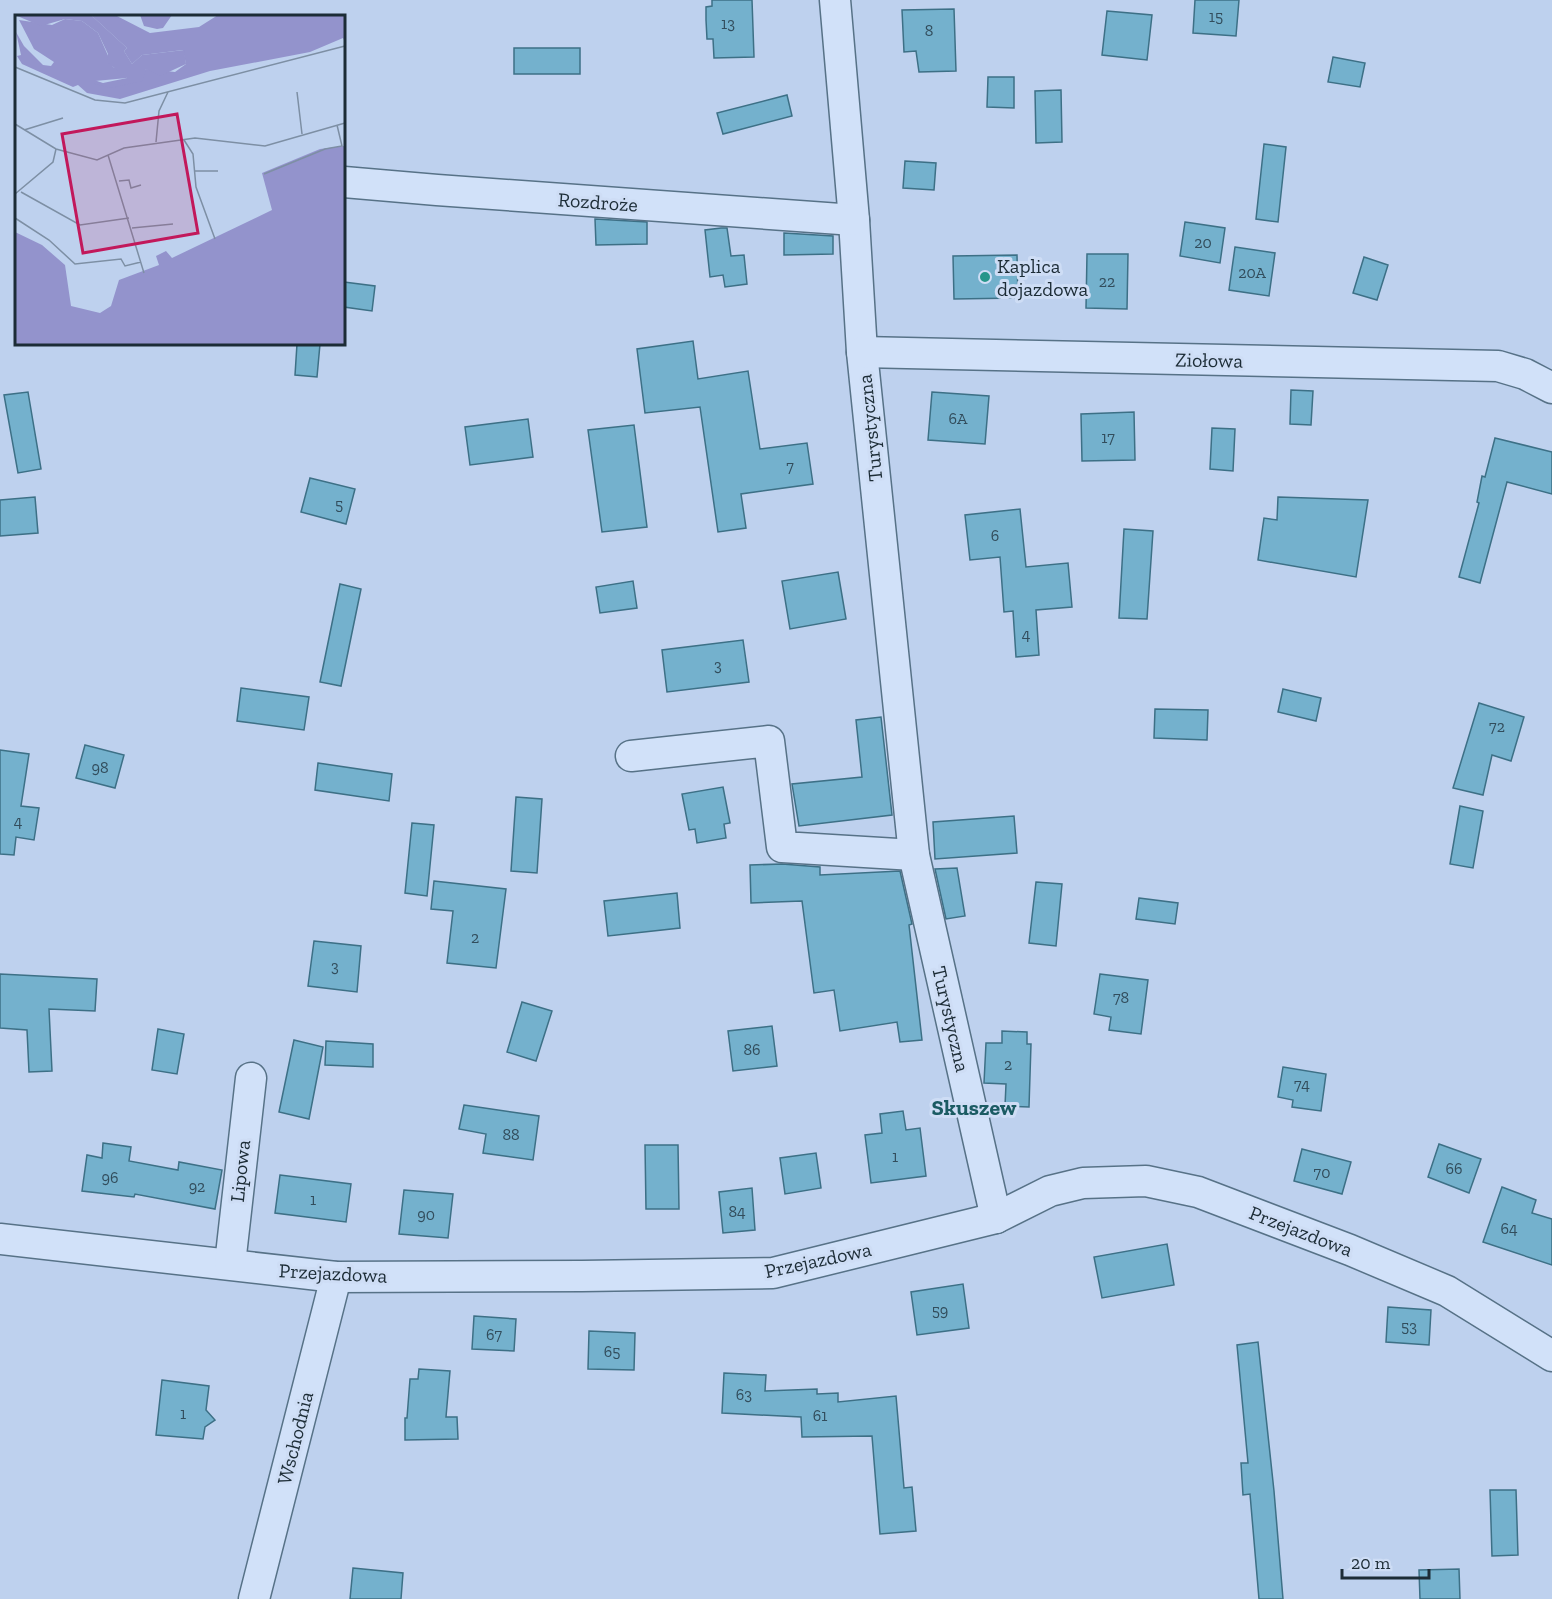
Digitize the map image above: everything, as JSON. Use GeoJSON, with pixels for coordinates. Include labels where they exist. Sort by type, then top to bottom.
{"type":"FeatureCollection","features":[{"type":"Feature","properties":{"kind":"street","name":"Turystyczna"},"geometry":{"type":"LineString","coordinates":[[835,0],[854,220],[862,352],[914,855],[996,1218]]}},
{"type":"Feature","properties":{"kind":"street","name":"Rozdroże"},"geometry":{"type":"LineString","coordinates":[[345,182],[854,220]]}},
{"type":"Feature","properties":{"kind":"street","name":"Ziołowa"},"geometry":{"type":"LineString","coordinates":[[862,352],[1498,366],[1525,374],[1552,388]]}},
{"type":"Feature","properties":{"kind":"street"},"geometry":{"type":"LineString","coordinates":[[631,756],[769,741],[782,847],[914,855]]}},
{"type":"Feature","properties":{"kind":"street","name":"Lipowa"},"geometry":{"type":"LineString","coordinates":[[230,1264],[251,1078]]}},
{"type":"Feature","properties":{"kind":"street","name":"Przejazdowa"},"geometry":{"type":"LineString","coordinates":[[0,1239],[336,1277],[773,1273],[996,1218],[1050,1191],[1083,1183],[1146,1181],[1198,1192],[1350,1250],[1447,1291],[1552,1356]]}},
{"type":"Feature","properties":{"kind":"street","name":"Wschodnia"},"geometry":{"type":"LineString","coordinates":[[254,1599],[336,1277]]}},
{"type":"Feature","properties":{"kind":"building"},"geometry":{"type":"Polygon","coordinates":[[[712,0],[752,0],[754,57],[714,58],[713,39],[707,39],[706,20],[706,7],[712,6],[712,0]]]}},
{"type":"Feature","properties":{"kind":"building"},"geometry":{"type":"Polygon","coordinates":[[[1195,0],[1239,0],[1236,36],[1193,33],[1195,0]]]}},
{"type":"Feature","properties":{"kind":"building"},"geometry":{"type":"Polygon","coordinates":[[[954,9],[956,71],[919,72],[916,51],[904,52],[902,10],[954,9]]]}},
{"type":"Feature","properties":{"kind":"building"},"geometry":{"type":"Polygon","coordinates":[[[1107,11],[1152,15],[1147,60],[1102,55],[1107,11]]]}},
{"type":"Feature","properties":{"kind":"building"},"geometry":{"type":"Polygon","coordinates":[[[514,48],[580,48],[580,74],[514,74],[514,48]]]}},
{"type":"Feature","properties":{"kind":"building"},"geometry":{"type":"Polygon","coordinates":[[[1333,57],[1365,63],[1360,87],[1328,82],[1333,57]]]}},
{"type":"Feature","properties":{"kind":"building"},"geometry":{"type":"Polygon","coordinates":[[[988,77],[1014,77],[1014,108],[987,107],[988,77]]]}},
{"type":"Feature","properties":{"kind":"building"},"geometry":{"type":"Polygon","coordinates":[[[1061,90],[1062,142],[1036,143],[1035,91],[1061,90]]]}},
{"type":"Feature","properties":{"kind":"building"},"geometry":{"type":"Polygon","coordinates":[[[787,95],[792,116],[723,134],[717,113],[787,95]]]}},
{"type":"Feature","properties":{"kind":"building"},"geometry":{"type":"Polygon","coordinates":[[[1264,144],[1286,147],[1278,222],[1256,219],[1264,144]]]}},
{"type":"Feature","properties":{"kind":"building"},"geometry":{"type":"Polygon","coordinates":[[[905,161],[936,163],[934,190],[903,188],[905,161]]]}},
{"type":"Feature","properties":{"kind":"building"},"geometry":{"type":"Polygon","coordinates":[[[595,219],[647,222],[647,244],[596,245],[595,219]]]}},
{"type":"Feature","properties":{"kind":"building"},"geometry":{"type":"Polygon","coordinates":[[[1185,222],[1225,228],[1220,263],[1180,256],[1185,222]]]}},
{"type":"Feature","properties":{"kind":"building"},"geometry":{"type":"Polygon","coordinates":[[[727,228],[731,256],[744,255],[747,284],[725,287],[723,275],[710,277],[705,230],[727,228]]]}},
{"type":"Feature","properties":{"kind":"building"},"geometry":{"type":"Polygon","coordinates":[[[784,233],[833,236],[833,254],[784,255],[784,233]]]}},
{"type":"Feature","properties":{"kind":"building"},"geometry":{"type":"Polygon","coordinates":[[[1235,247],[1275,253],[1269,296],[1229,290],[1235,247]]]}},
{"type":"Feature","properties":{"kind":"building"},"geometry":{"type":"Polygon","coordinates":[[[1087,254],[1128,254],[1127,309],[1086,308],[1087,254]]]}},
{"type":"Feature","properties":{"kind":"building","name":"Kaplica dojazdowa"},"geometry":{"type":"Polygon","coordinates":[[[1017,255],[1018,298],[954,299],[953,256],[1017,255]]]}},
{"type":"Feature","properties":{"kind":"building"},"geometry":{"type":"Polygon","coordinates":[[[1364,257],[1388,265],[1377,300],[1353,293],[1364,257]]]}},
{"type":"Feature","properties":{"kind":"building"},"geometry":{"type":"Polygon","coordinates":[[[345,282],[375,286],[372,311],[345,307],[345,282]]]}},
{"type":"Feature","properties":{"kind":"building"},"geometry":{"type":"Polygon","coordinates":[[[693,341],[698,379],[748,371],[760,449],[807,443],[813,484],[741,494],[746,528],[718,532],[700,407],[645,413],[637,349],[693,341]]]}},
{"type":"Feature","properties":{"kind":"building"},"geometry":{"type":"Polygon","coordinates":[[[297,345],[320,345],[317,377],[295,375],[297,345]]]}},
{"type":"Feature","properties":{"kind":"building"},"geometry":{"type":"Polygon","coordinates":[[[1291,390],[1313,391],[1311,425],[1290,424],[1291,390]]]}},
{"type":"Feature","properties":{"kind":"building"},"geometry":{"type":"Polygon","coordinates":[[[28,392],[41,469],[18,473],[4,395],[28,392]]]}},
{"type":"Feature","properties":{"kind":"building"},"geometry":{"type":"Polygon","coordinates":[[[932,392],[989,396],[985,444],[928,440],[932,392]]]}},
{"type":"Feature","properties":{"kind":"building"},"geometry":{"type":"Polygon","coordinates":[[[1134,412],[1135,460],[1082,461],[1081,414],[1134,412]]]}},
{"type":"Feature","properties":{"kind":"building"},"geometry":{"type":"Polygon","coordinates":[[[528,419],[533,457],[470,465],[465,427],[528,419]]]}},
{"type":"Feature","properties":{"kind":"building"},"geometry":{"type":"Polygon","coordinates":[[[634,425],[647,527],[602,532],[588,430],[634,425]]]}},
{"type":"Feature","properties":{"kind":"building"},"geometry":{"type":"Polygon","coordinates":[[[1212,428],[1235,429],[1233,471],[1210,469],[1212,428]]]}},
{"type":"Feature","properties":{"kind":"building"},"geometry":{"type":"Polygon","coordinates":[[[1495,438],[1552,452],[1552,494],[1507,482],[1480,583],[1459,577],[1479,503],[1477,502],[1482,476],[1485,477],[1495,438]]]}},
{"type":"Feature","properties":{"kind":"building"},"geometry":{"type":"Polygon","coordinates":[[[310,478],[355,489],[346,524],[301,512],[310,478]]]}},
{"type":"Feature","properties":{"kind":"building"},"geometry":{"type":"Polygon","coordinates":[[[35,497],[38,533],[0,536],[0,500],[35,497]]]}},
{"type":"Feature","properties":{"kind":"building"},"geometry":{"type":"Polygon","coordinates":[[[1278,497],[1368,500],[1356,577],[1258,560],[1264,518],[1277,520],[1278,497]]]}},
{"type":"Feature","properties":{"kind":"building"},"geometry":{"type":"Polygon","coordinates":[[[1020,509],[1026,567],[1068,563],[1072,607],[1036,610],[1039,655],[1016,657],[1013,611],[1004,612],[1000,557],[970,560],[965,515],[1020,509]]]}},
{"type":"Feature","properties":{"kind":"building"},"geometry":{"type":"Polygon","coordinates":[[[1124,529],[1153,531],[1147,619],[1119,618],[1124,529]]]}},
{"type":"Feature","properties":{"kind":"building"},"geometry":{"type":"Polygon","coordinates":[[[838,572],[846,619],[790,629],[782,581],[838,572]]]}},
{"type":"Feature","properties":{"kind":"building"},"geometry":{"type":"Polygon","coordinates":[[[633,581],[637,608],[600,613],[596,587],[633,581]]]}},
{"type":"Feature","properties":{"kind":"building"},"geometry":{"type":"Polygon","coordinates":[[[340,584],[361,589],[341,686],[320,682],[340,584]]]}},
{"type":"Feature","properties":{"kind":"building"},"geometry":{"type":"Polygon","coordinates":[[[743,640],[749,682],[667,692],[662,650],[743,640]]]}},
{"type":"Feature","properties":{"kind":"building"},"geometry":{"type":"Polygon","coordinates":[[[241,688],[309,697],[304,730],[237,721],[241,688]]]}},
{"type":"Feature","properties":{"kind":"building"},"geometry":{"type":"Polygon","coordinates":[[[1283,689],[1321,698],[1316,721],[1278,712],[1283,689]]]}},
{"type":"Feature","properties":{"kind":"building"},"geometry":{"type":"Polygon","coordinates":[[[1479,703],[1524,717],[1511,761],[1492,755],[1483,795],[1453,788],[1479,703]]]}},
{"type":"Feature","properties":{"kind":"building"},"geometry":{"type":"Polygon","coordinates":[[[1155,709],[1208,710],[1207,740],[1154,738],[1155,709]]]}},
{"type":"Feature","properties":{"kind":"building"},"geometry":{"type":"Polygon","coordinates":[[[881,717],[892,815],[799,826],[792,784],[862,777],[856,720],[881,717]]]}},
{"type":"Feature","properties":{"kind":"building"},"geometry":{"type":"Polygon","coordinates":[[[85,745],[124,755],[115,788],[76,778],[85,745]]]}},
{"type":"Feature","properties":{"kind":"building"},"geometry":{"type":"Polygon","coordinates":[[[0,750],[29,754],[21,806],[39,808],[34,840],[16,837],[14,855],[0,854],[0,750]]]}},
{"type":"Feature","properties":{"kind":"building"},"geometry":{"type":"Polygon","coordinates":[[[318,763],[392,774],[389,801],[315,790],[318,763]]]}},
{"type":"Feature","properties":{"kind":"building"},"geometry":{"type":"Polygon","coordinates":[[[723,787],[730,823],[724,824],[726,838],[697,843],[695,829],[689,830],[682,794],[723,787]]]}},
{"type":"Feature","properties":{"kind":"building"},"geometry":{"type":"Polygon","coordinates":[[[516,797],[542,799],[537,873],[511,871],[516,797]]]}},
{"type":"Feature","properties":{"kind":"building"},"geometry":{"type":"Polygon","coordinates":[[[1460,806],[1483,811],[1473,868],[1450,864],[1460,806]]]}},
{"type":"Feature","properties":{"kind":"building"},"geometry":{"type":"Polygon","coordinates":[[[1014,816],[1017,853],[935,859],[933,822],[1014,816]]]}},
{"type":"Feature","properties":{"kind":"building"},"geometry":{"type":"Polygon","coordinates":[[[412,823],[434,825],[427,896],[405,893],[412,823]]]}},
{"type":"Feature","properties":{"kind":"building"},"geometry":{"type":"Polygon","coordinates":[[[782,864],[820,867],[820,875],[900,871],[912,924],[909,925],[922,1040],[900,1042],[897,1022],[840,1031],[834,990],[814,993],[802,901],[751,903],[750,865],[782,864]]]}},
{"type":"Feature","properties":{"kind":"building"},"geometry":{"type":"Polygon","coordinates":[[[957,868],[965,916],[946,919],[935,869],[957,868]]]}},
{"type":"Feature","properties":{"kind":"building"},"geometry":{"type":"Polygon","coordinates":[[[434,881],[506,889],[496,968],[447,963],[453,911],[431,909],[434,881]]]}},
{"type":"Feature","properties":{"kind":"building"},"geometry":{"type":"Polygon","coordinates":[[[1036,882],[1062,884],[1056,946],[1029,943],[1036,882]]]}},
{"type":"Feature","properties":{"kind":"building"},"geometry":{"type":"Polygon","coordinates":[[[677,893],[680,928],[608,936],[604,901],[677,893]]]}},
{"type":"Feature","properties":{"kind":"building"},"geometry":{"type":"Polygon","coordinates":[[[1139,898],[1178,903],[1175,924],[1136,919],[1139,898]]]}},
{"type":"Feature","properties":{"kind":"building"},"geometry":{"type":"Polygon","coordinates":[[[314,941],[361,946],[357,992],[308,986],[314,941]]]}},
{"type":"Feature","properties":{"kind":"building"},"geometry":{"type":"Polygon","coordinates":[[[0,974],[97,979],[95,1011],[49,1009],[52,1071],[29,1072],[27,1030],[0,1028],[0,974]]]}},
{"type":"Feature","properties":{"kind":"building"},"geometry":{"type":"Polygon","coordinates":[[[1100,974],[1148,980],[1141,1034],[1109,1030],[1111,1017],[1094,1014],[1100,974]]]}},
{"type":"Feature","properties":{"kind":"building"},"geometry":{"type":"Polygon","coordinates":[[[522,1002],[552,1011],[536,1061],[507,1052],[522,1002]]]}},
{"type":"Feature","properties":{"kind":"building"},"geometry":{"type":"Polygon","coordinates":[[[772,1026],[777,1066],[733,1071],[728,1031],[772,1026]]]}},
{"type":"Feature","properties":{"kind":"building"},"geometry":{"type":"Polygon","coordinates":[[[158,1029],[184,1034],[177,1074],[152,1070],[158,1029]]]}},
{"type":"Feature","properties":{"kind":"building"},"geometry":{"type":"Polygon","coordinates":[[[1002,1031],[1027,1032],[1027,1044],[1031,1044],[1029,1107],[1005,1106],[1006,1084],[984,1083],[986,1043],[1002,1043],[1002,1031]]]}},
{"type":"Feature","properties":{"kind":"building"},"geometry":{"type":"Polygon","coordinates":[[[294,1040],[323,1047],[309,1119],[279,1112],[294,1040]]]}},
{"type":"Feature","properties":{"kind":"building"},"geometry":{"type":"Polygon","coordinates":[[[326,1041],[373,1044],[373,1067],[325,1065],[326,1041]]]}},
{"type":"Feature","properties":{"kind":"building"},"geometry":{"type":"Polygon","coordinates":[[[1283,1067],[1326,1074],[1321,1111],[1292,1107],[1293,1100],[1278,1097],[1283,1067]]]}},
{"type":"Feature","properties":{"kind":"building"},"geometry":{"type":"Polygon","coordinates":[[[464,1105],[539,1116],[533,1160],[483,1153],[486,1134],[459,1129],[464,1105]]]}},
{"type":"Feature","properties":{"kind":"building"},"geometry":{"type":"Polygon","coordinates":[[[903,1111],[906,1130],[920,1128],[926,1176],[871,1183],[865,1135],[882,1133],[880,1114],[903,1111]]]}},
{"type":"Feature","properties":{"kind":"building"},"geometry":{"type":"Polygon","coordinates":[[[103,1143],[131,1147],[129,1161],[178,1170],[179,1162],[222,1170],[215,1209],[135,1194],[134,1197],[82,1191],[87,1155],[102,1158],[103,1143]]]}},
{"type":"Feature","properties":{"kind":"building"},"geometry":{"type":"Polygon","coordinates":[[[1439,1144],[1481,1159],[1469,1193],[1428,1177],[1439,1144]]]}},
{"type":"Feature","properties":{"kind":"building"},"geometry":{"type":"Polygon","coordinates":[[[645,1145],[678,1145],[679,1209],[646,1209],[645,1145]]]}},
{"type":"Feature","properties":{"kind":"building"},"geometry":{"type":"Polygon","coordinates":[[[1302,1149],[1351,1162],[1342,1194],[1294,1181],[1302,1149]]]}},
{"type":"Feature","properties":{"kind":"building"},"geometry":{"type":"Polygon","coordinates":[[[816,1153],[821,1188],[785,1194],[780,1158],[816,1153]]]}},
{"type":"Feature","properties":{"kind":"building"},"geometry":{"type":"Polygon","coordinates":[[[280,1175],[351,1184],[346,1222],[275,1213],[280,1175]]]}},
{"type":"Feature","properties":{"kind":"building"},"geometry":{"type":"Polygon","coordinates":[[[1502,1187],[1536,1200],[1532,1213],[1552,1219],[1552,1265],[1483,1242],[1502,1187]]]}},
{"type":"Feature","properties":{"kind":"building"},"geometry":{"type":"Polygon","coordinates":[[[752,1188],[755,1230],[723,1233],[719,1192],[752,1188]]]}},
{"type":"Feature","properties":{"kind":"building"},"geometry":{"type":"Polygon","coordinates":[[[404,1190],[453,1194],[448,1238],[399,1234],[404,1190]]]}},
{"type":"Feature","properties":{"kind":"building"},"geometry":{"type":"Polygon","coordinates":[[[1167,1244],[1174,1285],[1102,1298],[1094,1257],[1167,1244]]]}},
{"type":"Feature","properties":{"kind":"building"},"geometry":{"type":"Polygon","coordinates":[[[963,1284],[969,1328],[917,1335],[911,1292],[963,1284]]]}},
{"type":"Feature","properties":{"kind":"building"},"geometry":{"type":"Polygon","coordinates":[[[1388,1307],[1431,1310],[1429,1345],[1386,1342],[1388,1307]]]}},
{"type":"Feature","properties":{"kind":"building"},"geometry":{"type":"Polygon","coordinates":[[[474,1316],[516,1319],[514,1351],[472,1349],[474,1316]]]}},
{"type":"Feature","properties":{"kind":"building"},"geometry":{"type":"Polygon","coordinates":[[[589,1331],[635,1333],[634,1370],[588,1369],[589,1331]]]}},
{"type":"Feature","properties":{"kind":"building"},"geometry":{"type":"Polygon","coordinates":[[[1258,1342],[1283,1599],[1259,1599],[1250,1494],[1243,1495],[1241,1463],[1248,1463],[1237,1345],[1258,1342]]]}},
{"type":"Feature","properties":{"kind":"building"},"geometry":{"type":"Polygon","coordinates":[[[419,1369],[450,1371],[446,1417],[457,1417],[458,1439],[405,1440],[410,1379],[418,1379],[419,1369]]]}},
{"type":"Feature","properties":{"kind":"building"},"geometry":{"type":"Polygon","coordinates":[[[724,1373],[766,1375],[765,1391],[817,1389],[817,1394],[838,1393],[838,1402],[896,1396],[904,1488],[912,1487],[916,1531],[880,1534],[872,1436],[802,1437],[801,1417],[722,1413],[724,1373]]]}},
{"type":"Feature","properties":{"kind":"building"},"geometry":{"type":"Polygon","coordinates":[[[162,1380],[209,1386],[206,1410],[215,1420],[205,1427],[203,1439],[156,1435],[162,1380]]]}},
{"type":"Feature","properties":{"kind":"building"},"geometry":{"type":"Polygon","coordinates":[[[1490,1490],[1516,1490],[1518,1555],[1492,1556],[1490,1490]]]}},
{"type":"Feature","properties":{"kind":"building"},"geometry":{"type":"Polygon","coordinates":[[[353,1568],[403,1573],[401,1599],[350,1599],[353,1568]]]}},
{"type":"Feature","properties":{"kind":"building"},"geometry":{"type":"Polygon","coordinates":[[[1459,1569],[1460,1599],[1420,1599],[1419,1570],[1459,1569]]]}},
{"type":"Feature","properties":{"kind":"place","name":"Kaplica dojazdowa"},"geometry":{"type":"Point","coordinates":[985,277]}},
{"type":"Feature","properties":{"kind":"district","name":"Skuszew"},"geometry":{"type":"Point","coordinates":[974,1107]}}]}
